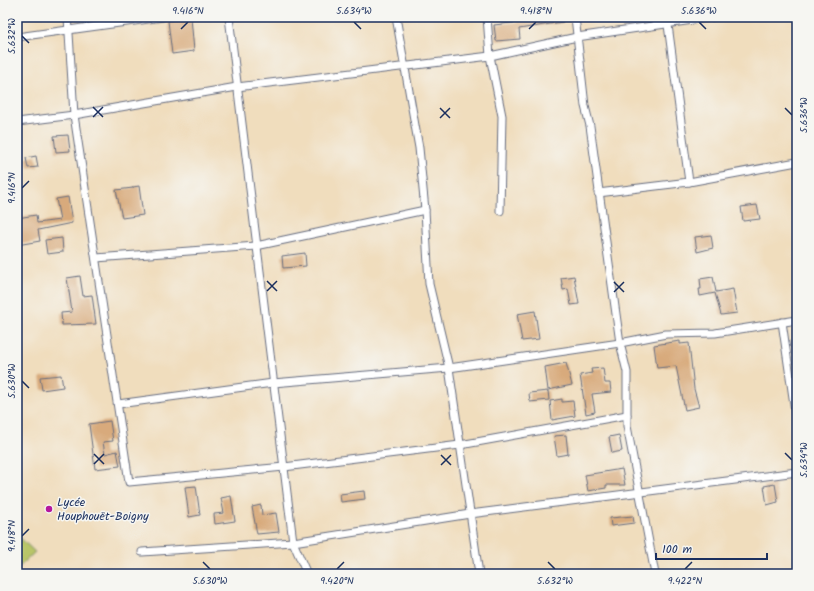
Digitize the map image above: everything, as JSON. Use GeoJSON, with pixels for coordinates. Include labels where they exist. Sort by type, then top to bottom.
{"type":"FeatureCollection","features":[{"type":"Feature","properties":{"kind":"street"},"geometry":{"type":"LineString","coordinates":[[68,17],[70,30],[74,115],[129,482],[284,467],[460,446],[627,415]]}},
{"type":"Feature","properties":{"kind":"street"},"geometry":{"type":"LineString","coordinates":[[17,37],[163,17]]}},
{"type":"Feature","properties":{"kind":"street"},"geometry":{"type":"LineString","coordinates":[[229,17],[293,542],[307,574]]}},
{"type":"Feature","properties":{"kind":"street"},"geometry":{"type":"LineString","coordinates":[[396,17],[419,148],[425,210],[429,284],[449,368],[479,574]]}},
{"type":"Feature","properties":{"kind":"street"},"geometry":{"type":"LineString","coordinates":[[487,17],[490,56],[502,116],[500,211]]}},
{"type":"Feature","properties":{"kind":"street"},"geometry":{"type":"LineString","coordinates":[[575,17],[620,343],[627,372],[627,426],[655,574]]}},
{"type":"Feature","properties":{"kind":"street"},"geometry":{"type":"LineString","coordinates":[[17,122],[74,115],[237,87],[490,56],[577,37],[668,25],[713,17]]}},
{"type":"Feature","properties":{"kind":"street"},"geometry":{"type":"LineString","coordinates":[[668,25],[689,182]]}},
{"type":"Feature","properties":{"kind":"street"},"geometry":{"type":"LineString","coordinates":[[598,192],[689,182],[797,162]]}},
{"type":"Feature","properties":{"kind":"street"},"geometry":{"type":"LineString","coordinates":[[96,258],[256,246],[425,210]]}},
{"type":"Feature","properties":{"kind":"street"},"geometry":{"type":"LineString","coordinates":[[118,404],[273,383],[449,368],[620,343],[666,334],[715,333],[797,320]]}},
{"type":"Feature","properties":{"kind":"street"},"geometry":{"type":"LineString","coordinates":[[782,322],[797,426]]}},
{"type":"Feature","properties":{"kind":"street"},"geometry":{"type":"LineString","coordinates":[[142,552],[293,542],[470,514],[640,494],[797,472]]}},
{"type":"Feature","properties":{"kind":"green space"},"geometry":{"type":"Polygon","coordinates":[[[17,535],[35,552],[17,569],[17,535]]]}},
{"type":"Feature","properties":{"kind":"building"},"geometry":{"type":"Polygon","coordinates":[[[528,17],[563,17],[563,22],[519,29],[520,39],[496,41],[494,25],[528,21],[528,17]]]}},
{"type":"Feature","properties":{"kind":"building"},"geometry":{"type":"Polygon","coordinates":[[[191,18],[194,51],[172,54],[168,21],[191,18]]]}},
{"type":"Feature","properties":{"kind":"building"},"geometry":{"type":"Polygon","coordinates":[[[68,135],[70,151],[56,152],[54,136],[68,135]]]}},
{"type":"Feature","properties":{"kind":"building"},"geometry":{"type":"Polygon","coordinates":[[[36,156],[38,167],[28,168],[26,158],[36,156]]]}},
{"type":"Feature","properties":{"kind":"building"},"geometry":{"type":"Polygon","coordinates":[[[139,186],[143,215],[122,218],[116,190],[139,186]]]}},
{"type":"Feature","properties":{"kind":"building"},"geometry":{"type":"Polygon","coordinates":[[[68,197],[72,223],[38,230],[40,241],[17,245],[17,218],[36,215],[37,223],[60,220],[56,199],[68,197]]]}},
{"type":"Feature","properties":{"kind":"building"},"geometry":{"type":"Polygon","coordinates":[[[757,205],[760,219],[743,221],[741,207],[757,205]]]}},
{"type":"Feature","properties":{"kind":"building"},"geometry":{"type":"Polygon","coordinates":[[[711,235],[713,248],[697,252],[695,237],[711,235]]]}},
{"type":"Feature","properties":{"kind":"building"},"geometry":{"type":"Polygon","coordinates":[[[62,238],[63,252],[47,254],[45,240],[62,238]]]}},
{"type":"Feature","properties":{"kind":"building"},"geometry":{"type":"Polygon","coordinates":[[[305,253],[306,266],[283,268],[282,256],[305,253]]]}},
{"type":"Feature","properties":{"kind":"building"},"geometry":{"type":"Polygon","coordinates":[[[80,276],[83,296],[92,295],[96,324],[62,325],[61,313],[72,312],[67,278],[80,276]]]}},
{"type":"Feature","properties":{"kind":"building"},"geometry":{"type":"Polygon","coordinates":[[[574,276],[579,304],[571,305],[568,289],[563,290],[561,278],[574,276]]]}},
{"type":"Feature","properties":{"kind":"building"},"geometry":{"type":"Polygon","coordinates":[[[713,277],[716,292],[733,289],[737,313],[721,315],[715,293],[700,296],[700,279],[713,277]]]}},
{"type":"Feature","properties":{"kind":"building"},"geometry":{"type":"Polygon","coordinates":[[[535,311],[539,339],[522,341],[517,314],[535,311]]]}},
{"type":"Feature","properties":{"kind":"building"},"geometry":{"type":"Polygon","coordinates":[[[680,341],[680,344],[689,343],[694,389],[699,407],[685,410],[676,366],[657,368],[654,345],[680,341]]]}},
{"type":"Feature","properties":{"kind":"building"},"geometry":{"type":"Polygon","coordinates":[[[566,363],[572,385],[548,390],[545,367],[566,363]]]}},
{"type":"Feature","properties":{"kind":"building"},"geometry":{"type":"Polygon","coordinates":[[[603,368],[605,383],[610,383],[611,392],[592,394],[595,412],[586,414],[580,375],[592,373],[591,369],[603,368]]]}},
{"type":"Feature","properties":{"kind":"building"},"geometry":{"type":"Polygon","coordinates":[[[61,375],[63,387],[42,390],[40,377],[61,375]]]}},
{"type":"Feature","properties":{"kind":"building"},"geometry":{"type":"Polygon","coordinates":[[[548,391],[549,400],[530,402],[529,393],[548,391]]]}},
{"type":"Feature","properties":{"kind":"building"},"geometry":{"type":"Polygon","coordinates":[[[562,399],[562,402],[573,401],[575,416],[552,420],[550,401],[562,399]]]}},
{"type":"Feature","properties":{"kind":"building"},"geometry":{"type":"Polygon","coordinates":[[[110,421],[113,441],[103,442],[105,454],[117,451],[120,466],[95,469],[89,424],[110,421]]]}},
{"type":"Feature","properties":{"kind":"building"},"geometry":{"type":"Polygon","coordinates":[[[566,435],[568,454],[557,456],[554,436],[566,435]]]}},
{"type":"Feature","properties":{"kind":"building"},"geometry":{"type":"Polygon","coordinates":[[[619,435],[622,451],[612,453],[609,437],[619,435]]]}},
{"type":"Feature","properties":{"kind":"building"},"geometry":{"type":"Polygon","coordinates":[[[622,469],[625,485],[606,485],[606,488],[588,491],[585,475],[622,469]]]}},
{"type":"Feature","properties":{"kind":"building"},"geometry":{"type":"Polygon","coordinates":[[[775,484],[778,502],[767,505],[764,486],[775,484]]]}},
{"type":"Feature","properties":{"kind":"building"},"geometry":{"type":"Polygon","coordinates":[[[196,486],[200,515],[189,517],[185,487],[196,486]]]}},
{"type":"Feature","properties":{"kind":"building"},"geometry":{"type":"Polygon","coordinates":[[[364,491],[365,499],[341,502],[340,494],[364,491]]]}},
{"type":"Feature","properties":{"kind":"building"},"geometry":{"type":"Polygon","coordinates":[[[231,496],[235,521],[215,524],[214,514],[224,513],[221,498],[231,496]]]}},
{"type":"Feature","properties":{"kind":"building"},"geometry":{"type":"Polygon","coordinates":[[[261,505],[262,515],[276,513],[279,532],[257,534],[252,507],[261,505]]]}},
{"type":"Feature","properties":{"kind":"building"},"geometry":{"type":"Polygon","coordinates":[[[633,516],[634,523],[611,526],[610,518],[633,516]]]}},
{"type":"Feature","properties":{"kind":"place","name":"Lycée Houphouët-Boigny"},"geometry":{"type":"Point","coordinates":[49,509]}}]}
